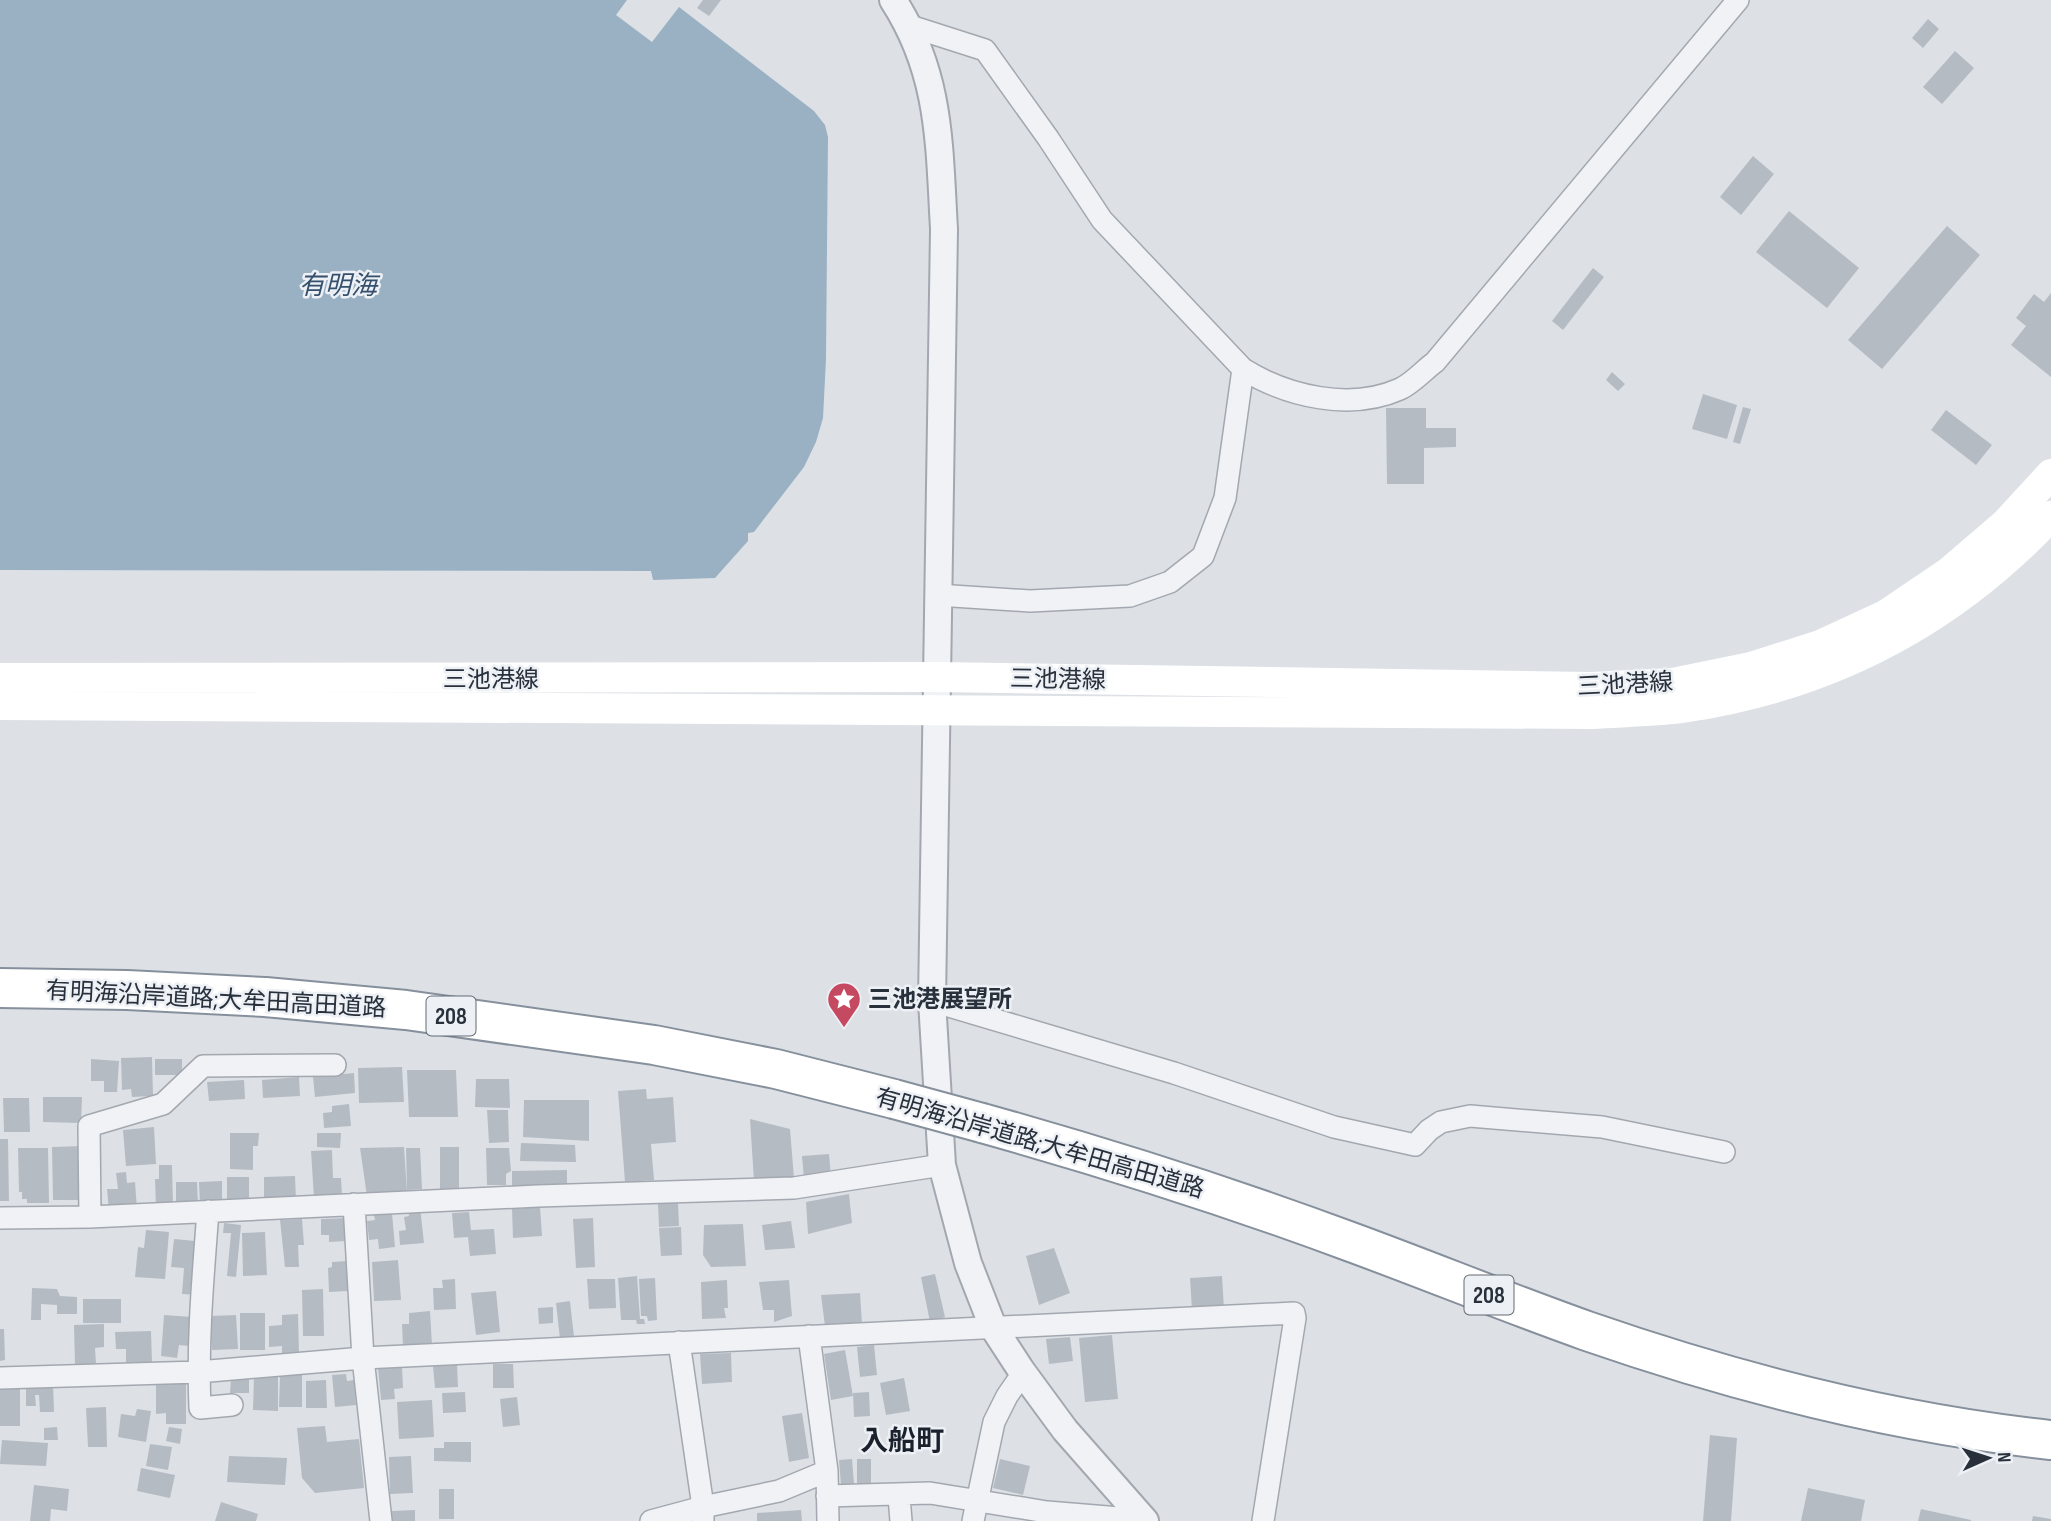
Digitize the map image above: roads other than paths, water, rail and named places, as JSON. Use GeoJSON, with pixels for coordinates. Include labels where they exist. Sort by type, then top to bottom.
{"type":"FeatureCollection","features":[{"type":"Feature","properties":{"kind":"highway","name":"有明海沿岸道路;大牟田高田道路"},"geometry":{"type":"LineString","coordinates":[[0,988],[127,990],[265,997],[406,1010],[654,1045],[776,1069],[894,1098],[1108,1159],[1231,1199],[1590,1332],[1727,1374],[1865,1411],[2051,1443]]}},
{"type":"Feature","properties":{"kind":"main road","name":"三池港線"},"geometry":{"type":"LineString","coordinates":[[0,678],[342,680],[937,677],[1591,687],[1673,683],[1751,667],[1820,645],[1886,614],[1959,564],[2005,524],[2051,474]]}},
{"type":"Feature","properties":{"kind":"main road","name":"三池港線"},"geometry":{"type":"LineString","coordinates":[[0,705],[1592,714],[1680,708],[1757,694],[1829,670],[1897,639],[1959,600],[2024,545],[2051,516]]}},
{"type":"Feature","properties":{"kind":"street"},"geometry":{"type":"LineString","coordinates":[[893,0],[910,26],[925,67],[938,121],[944,229],[932,1001],[942,1165],[968,1263],[993,1327],[1065,1430],[1144,1521]]}},
{"type":"Feature","properties":{"kind":"street"},"geometry":{"type":"LineString","coordinates":[[910,26],[985,50],[1102,220],[1244,369],[1259,379],[1334,401],[1377,396],[1403,388],[1435,362],[1738,0]]}},
{"type":"Feature","properties":{"kind":"street"},"geometry":{"type":"LineString","coordinates":[[937,595],[1030,601],[1130,596],[1170,582],[1203,556],[1226,498],[1244,369]]}},
{"type":"Feature","properties":{"kind":"street"},"geometry":{"type":"LineString","coordinates":[[932,1001],[1174,1073],[1334,1127],[1415,1145],[1441,1122],[1470,1116],[1602,1127],[1724,1152]]}},
{"type":"Feature","properties":{"kind":"street"},"geometry":{"type":"LineString","coordinates":[[90,1217],[89,1126],[163,1104],[203,1066],[335,1065]]}},
{"type":"Feature","properties":{"kind":"street"},"geometry":{"type":"LineString","coordinates":[[0,1218],[90,1217],[538,1196],[794,1188],[942,1165]]}},
{"type":"Feature","properties":{"kind":"street"},"geometry":{"type":"LineString","coordinates":[[354,1204],[363,1358],[381,1521]]}},
{"type":"Feature","properties":{"kind":"street"},"geometry":{"type":"LineString","coordinates":[[208,1211],[198,1372],[200,1408],[232,1405]]}},
{"type":"Feature","properties":{"kind":"street"},"geometry":{"type":"LineString","coordinates":[[0,1378],[198,1372],[363,1358],[1294,1313],[1263,1521]]}},
{"type":"Feature","properties":{"kind":"street"},"geometry":{"type":"LineString","coordinates":[[809,1336],[827,1471],[828,1521]]}},
{"type":"Feature","properties":{"kind":"street"},"geometry":{"type":"LineString","coordinates":[[680,1342],[703,1514]]}},
{"type":"Feature","properties":{"kind":"street"},"geometry":{"type":"LineString","coordinates":[[973,1521],[994,1422],[1023,1373]]}},
{"type":"Feature","properties":{"kind":"street"},"geometry":{"type":"LineString","coordinates":[[651,1521],[703,1514],[779,1491],[827,1471]]}},
{"type":"Feature","properties":{"kind":"street"},"geometry":{"type":"LineString","coordinates":[[827,1496],[930,1493],[1047,1512],[1144,1521]]}},
{"type":"Feature","properties":{"kind":"street"},"geometry":{"type":"LineString","coordinates":[[899,1496],[901,1521]]}},
{"type":"Feature","properties":{"kind":"water","name":"有明海"},"geometry":{"type":"Polygon","coordinates":[[[0,0],[627,0],[616,15],[652,42],[679,7],[814,111],[825,125],[828,137],[823,418],[816,442],[804,467],[754,532],[748,533],[748,541],[715,578],[653,580],[651,571],[0,570],[0,0]]]}},
{"type":"Feature","properties":{"kind":"place","name":"三池港展望所"},"geometry":{"type":"Point","coordinates":[844,1029]}},
{"type":"Feature","properties":{"kind":"district","name":"入船町"},"geometry":{"type":"Point","coordinates":[902,1440]}}]}
